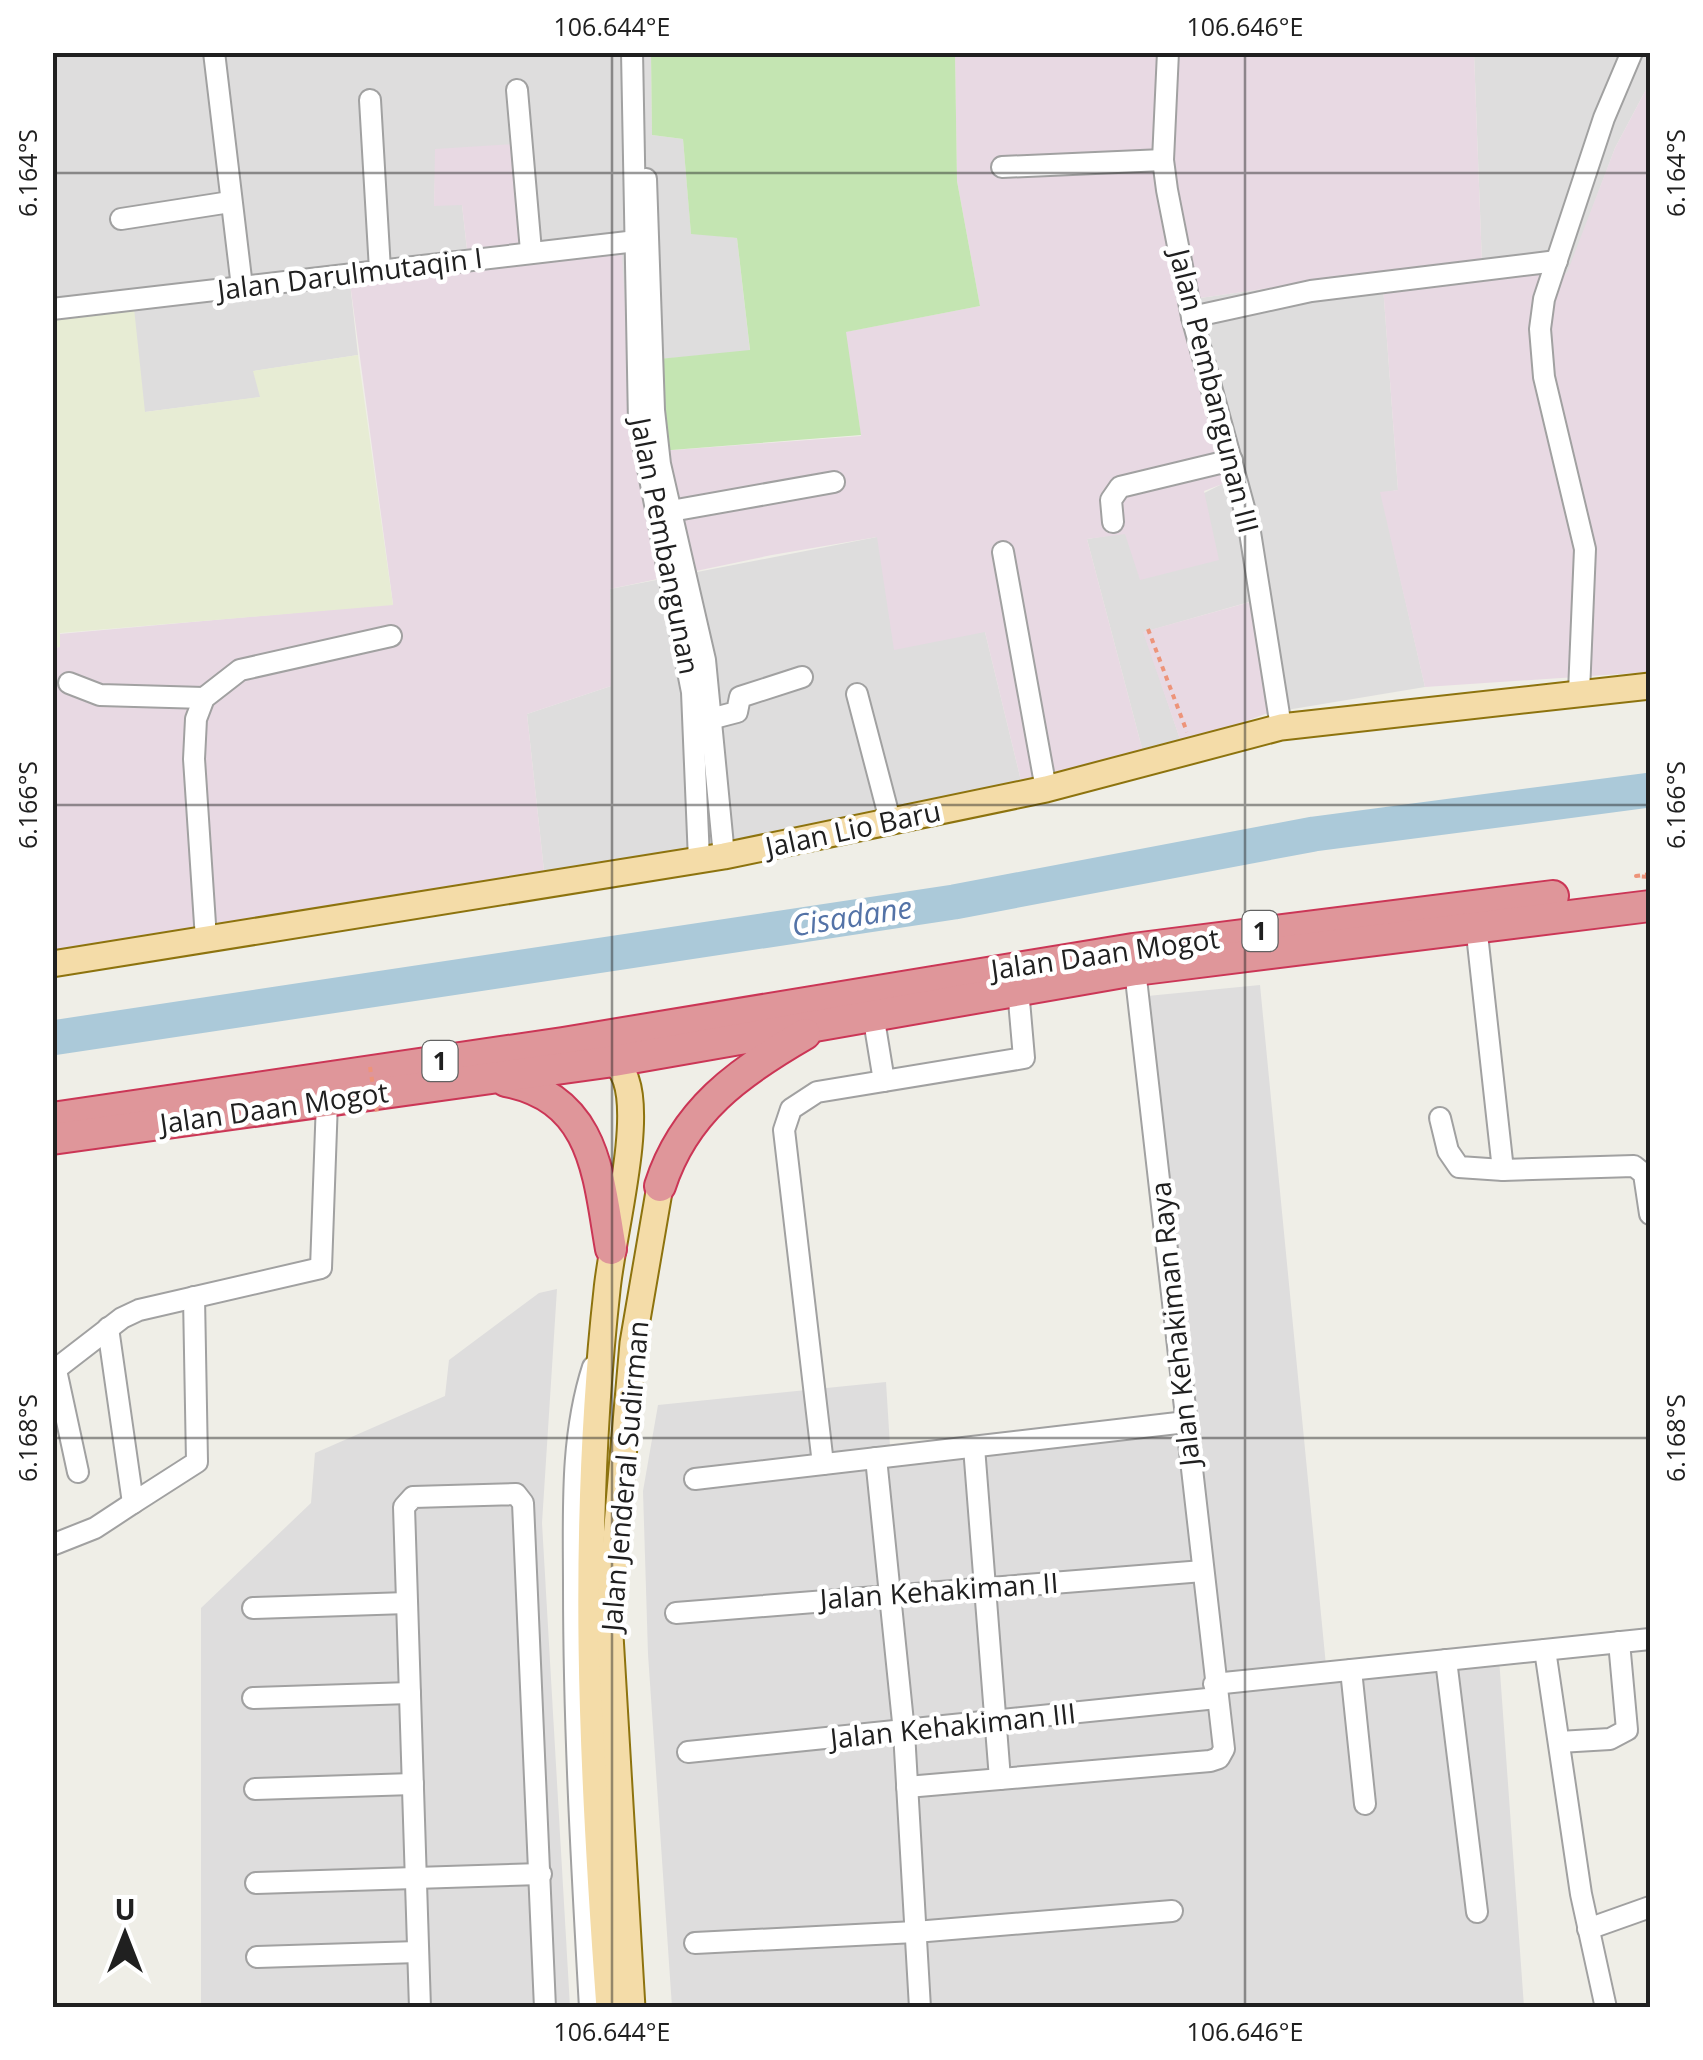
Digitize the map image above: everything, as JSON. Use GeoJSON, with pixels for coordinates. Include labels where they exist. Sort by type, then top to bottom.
{"type":"FeatureCollection","features":[{"type":"Feature","properties":{"kind":"highway","name":"Jalan Daan Mogot"},"geometry":{"type":"LineString","coordinates":[[52,1139],[309,1094],[563,1042],[1134,960],[1428,908],[1650,886]]}},
{"type":"Feature","properties":{"kind":"highway","name":"Jalan Daan Mogot"},"geometry":{"type":"LineString","coordinates":[[52,1118],[490,1078],[614,1061],[1018,989],[1134,960],[1650,906]]}},
{"type":"Feature","properties":{"kind":"highway"},"geometry":{"type":"LineString","coordinates":[[660,1186],[671,1151],[698,1112],[754,1063],[825,1022]]}},
{"type":"Feature","properties":{"kind":"highway"},"geometry":{"type":"LineString","coordinates":[[490,1078],[547,1094],[577,1123],[596,1168],[611,1250]]}},
{"type":"Feature","properties":{"kind":"main road","name":"Jalan Lio Baru"},"geometry":{"type":"LineString","coordinates":[[52,964],[712,858],[1046,789],[1281,728],[1650,686]]}},
{"type":"Feature","properties":{"kind":"main road","name":"Jalan Daan Mogot"},"geometry":{"type":"LineString","coordinates":[[563,1042],[587,1047],[614,1061]]}},
{"type":"Feature","properties":{"kind":"main road","name":"Jalan Jenderal Sudirman"},"geometry":{"type":"LineString","coordinates":[[609,2008],[588,1648],[600,1343],[630,1109],[626,1078],[614,1061]]}},
{"type":"Feature","properties":{"kind":"main road","name":"Jalan Jenderal Sudirman"},"geometry":{"type":"LineString","coordinates":[[632,2008],[617,1816],[610,1618],[633,1343],[660,1186]]}},
{"type":"Feature","properties":{"kind":"street"},"geometry":{"type":"LineString","coordinates":[[214,52],[242,287]]}},
{"type":"Feature","properties":{"kind":"street","name":"Jalan Pembangunan"},"geometry":{"type":"LineString","coordinates":[[632,52],[640,240],[654,410],[670,511],[714,718],[712,858]]}},
{"type":"Feature","properties":{"kind":"street","name":"Jalan Pembangunan"},"geometry":{"type":"LineString","coordinates":[[645,52],[638,423],[692,692],[712,858]]}},
{"type":"Feature","properties":{"kind":"street","name":"Jalan Pembangunan III"},"geometry":{"type":"LineString","coordinates":[[1168,52],[1163,160],[1192,317],[1249,526],[1281,728]]}},
{"type":"Feature","properties":{"kind":"street"},"geometry":{"type":"LineString","coordinates":[[1578,692],[1585,549],[1544,377],[1540,329],[1557,261],[1604,118],[1632,52]]}},
{"type":"Feature","properties":{"kind":"street"},"geometry":{"type":"LineString","coordinates":[[517,90],[531,252]]}},
{"type":"Feature","properties":{"kind":"street"},"geometry":{"type":"LineString","coordinates":[[370,100],[380,270]]}},
{"type":"Feature","properties":{"kind":"street"},"geometry":{"type":"LineString","coordinates":[[1002,167],[1163,160]]}},
{"type":"Feature","properties":{"kind":"street"},"geometry":{"type":"LineString","coordinates":[[121,219],[230,202]]}},
{"type":"Feature","properties":{"kind":"street","name":"Jalan Darulmutaqin I"},"geometry":{"type":"LineString","coordinates":[[52,308],[640,240]]}},
{"type":"Feature","properties":{"kind":"street"},"geometry":{"type":"LineString","coordinates":[[1192,317],[1311,291],[1557,261]]}},
{"type":"Feature","properties":{"kind":"street"},"geometry":{"type":"LineString","coordinates":[[1113,522],[1110,500],[1120,487],[1232,460]]}},
{"type":"Feature","properties":{"kind":"street"},"geometry":{"type":"LineString","coordinates":[[670,511],[834,482]]}},
{"type":"Feature","properties":{"kind":"street"},"geometry":{"type":"LineString","coordinates":[[1003,552],[1046,789]]}},
{"type":"Feature","properties":{"kind":"street"},"geometry":{"type":"LineString","coordinates":[[206,939],[194,759],[196,718],[204,698],[240,670],[391,636]]}},
{"type":"Feature","properties":{"kind":"street"},"geometry":{"type":"LineString","coordinates":[[714,718],[734,714],[740,697],[802,677]]}},
{"type":"Feature","properties":{"kind":"street"},"geometry":{"type":"LineString","coordinates":[[69,683],[100,695],[204,698]]}},
{"type":"Feature","properties":{"kind":"street"},"geometry":{"type":"LineString","coordinates":[[857,694],[890,820]]}},
{"type":"Feature","properties":{"kind":"street"},"geometry":{"type":"LineString","coordinates":[[1476,925],[1503,1170]]}},
{"type":"Feature","properties":{"kind":"street","name":"Jalan Kehakiman Raya"},"geometry":{"type":"LineString","coordinates":[[1000,1779],[1210,1761],[1219,1758],[1224,1749],[1134,960]]}},
{"type":"Feature","properties":{"kind":"street"},"geometry":{"type":"LineString","coordinates":[[823,1464],[784,1130],[791,1109],[807,1096],[1024,1058],[1018,989]]}},
{"type":"Feature","properties":{"kind":"street"},"geometry":{"type":"LineString","coordinates":[[872,1014],[884,1081]]}},
{"type":"Feature","properties":{"kind":"street"},"geometry":{"type":"LineString","coordinates":[[78,1472],[54,1371],[108,1328],[138,1310],[321,1268],[324,1259],[309,1094]]}},
{"type":"Feature","properties":{"kind":"street"},"geometry":{"type":"LineString","coordinates":[[1440,1118],[1448,1152],[1459,1166],[1503,1170],[1634,1166],[1644,1174],[1650,1214]]}},
{"type":"Feature","properties":{"kind":"street"},"geometry":{"type":"LineString","coordinates":[[52,1545],[95,1528],[197,1462],[194,1297]]}},
{"type":"Feature","properties":{"kind":"street"},"geometry":{"type":"LineString","coordinates":[[108,1328],[132,1503]]}},
{"type":"Feature","properties":{"kind":"street","name":"Jalan Jenderal Sudirman"},"geometry":{"type":"LineString","coordinates":[[590,2008],[574,1687],[575,1470],[581,1404],[600,1343]]}},
{"type":"Feature","properties":{"kind":"street"},"geometry":{"type":"LineString","coordinates":[[695,1479],[1186,1422]]}},
{"type":"Feature","properties":{"kind":"street"},"geometry":{"type":"LineString","coordinates":[[907,1787],[1000,1779],[974,1447]]}},
{"type":"Feature","properties":{"kind":"street"},"geometry":{"type":"LineString","coordinates":[[876,1458],[904,1732],[920,2008]]}},
{"type":"Feature","properties":{"kind":"street"},"geometry":{"type":"LineString","coordinates":[[420,2008],[404,1507],[414,1498],[516,1494],[522,1498],[545,2008]]}},
{"type":"Feature","properties":{"kind":"street","name":"Jalan Kehakiman II"},"geometry":{"type":"LineString","coordinates":[[676,1613],[1203,1570]]}},
{"type":"Feature","properties":{"kind":"street"},"geometry":{"type":"LineString","coordinates":[[253,1608],[407,1603]]}},
{"type":"Feature","properties":{"kind":"street","name":"Jalan Kehakiman III"},"geometry":{"type":"LineString","coordinates":[[688,1752],[904,1732],[1351,1670],[1650,1640]]}},
{"type":"Feature","properties":{"kind":"street"},"geometry":{"type":"LineString","coordinates":[[1558,1742],[1610,1739],[1627,1730],[1620,1642]]}},
{"type":"Feature","properties":{"kind":"street"},"geometry":{"type":"LineString","coordinates":[[1545,1650],[1588,1929],[1606,2008]]}},
{"type":"Feature","properties":{"kind":"street"},"geometry":{"type":"LineString","coordinates":[[1446,1660],[1476,1912]]}},
{"type":"Feature","properties":{"kind":"street"},"geometry":{"type":"LineString","coordinates":[[1351,1670],[1365,1804]]}},
{"type":"Feature","properties":{"kind":"street"},"geometry":{"type":"LineString","coordinates":[[252,1698],[410,1693]]}},
{"type":"Feature","properties":{"kind":"street"},"geometry":{"type":"LineString","coordinates":[[255,1789],[413,1784]]}},
{"type":"Feature","properties":{"kind":"street"},"geometry":{"type":"LineString","coordinates":[[256,1883],[541,1874]]}},
{"type":"Feature","properties":{"kind":"street"},"geometry":{"type":"LineString","coordinates":[[1588,1929],[1650,1907]]}},
{"type":"Feature","properties":{"kind":"street"},"geometry":{"type":"LineString","coordinates":[[695,1943],[915,1932],[1172,1911]]}},
{"type":"Feature","properties":{"kind":"street"},"geometry":{"type":"LineString","coordinates":[[257,1957],[418,1952]]}},
{"type":"Feature","properties":{"kind":"path"},"geometry":{"type":"LineString","coordinates":[[1148,629],[1186,728]]}},
{"type":"Feature","properties":{"kind":"path"},"geometry":{"type":"LineString","coordinates":[[370,1066],[377,1112]]}},
{"type":"Feature","properties":{"kind":"shaded area"},"geometry":{"type":"Polygon","coordinates":[[[52,53],[651,53],[652,135],[683,139],[691,233],[737,238],[750,351],[628,362],[522,263],[436,149],[434,205],[462,205],[469,268],[350,283],[358,355],[254,371],[261,397],[145,412],[53,317],[52,53]]]}},
{"type":"Feature","properties":{"kind":"shaded area"},"geometry":{"type":"Polygon","coordinates":[[[955,53],[1474,53],[1482,264],[1567,273],[1615,148],[1650,82],[1650,672],[1425,687],[1380,492],[1398,490],[1382,272],[1186,300],[1225,483],[1204,491],[1219,560],[1140,580],[1125,534],[1087,539],[1143,752],[1023,789],[985,632],[894,650],[877,537],[772,555],[610,589],[611,686],[527,714],[545,880],[156,933],[53,952],[52,648],[60,647],[59,634],[393,604],[350,283],[469,267],[462,205],[434,206],[435,149],[514,144],[522,263],[622,255],[634,453],[861,436],[845,332],[980,306],[957,181],[955,53]]]}},
{"type":"Feature","properties":{"kind":"shaded area"},"geometry":{"type":"Polygon","coordinates":[[[1474,53],[1650,53],[1650,82],[1615,148],[1568,273],[1482,264],[1474,53]]]}},
{"type":"Feature","properties":{"kind":"shaded area"},"geometry":{"type":"Polygon","coordinates":[[[1382,272],[1398,490],[1381,493],[1425,687],[1268,713],[1249,602],[1144,632],[1182,745],[1143,752],[1087,539],[1125,533],[1224,483],[1186,300],[1382,272]]]}},
{"type":"Feature","properties":{"kind":"shaded area"},"geometry":{"type":"Polygon","coordinates":[[[877,537],[985,632],[1023,789],[545,880],[527,714],[611,686],[610,589],[877,537]]]}},
{"type":"Feature","properties":{"kind":"shaded area"},"geometry":{"type":"Polygon","coordinates":[[[1250,602],[1268,713],[1182,745],[1143,632],[1250,602]]]}},
{"type":"Feature","properties":{"kind":"shaded area"},"geometry":{"type":"Polygon","coordinates":[[[1260,985],[1327,1676],[1499,1658],[1524,2007],[672,2007],[648,1654],[643,1491],[658,1405],[886,1382],[890,1446],[1174,1415],[1127,998],[1260,985]]]}},
{"type":"Feature","properties":{"kind":"shaded area"},"geometry":{"type":"Polygon","coordinates":[[[557,1289],[542,1523],[570,2007],[201,2008],[201,1608],[311,1503],[315,1453],[445,1396],[449,1360],[539,1293],[557,1289]]]}},
{"type":"Feature","properties":{"kind":"green space"},"geometry":{"type":"Polygon","coordinates":[[[651,53],[955,53],[957,181],[980,306],[846,332],[861,435],[633,453],[628,362],[750,350],[737,238],[691,234],[683,139],[652,135],[651,53]]]}},
{"type":"Feature","properties":{"kind":"green space"},"geometry":{"type":"Polygon","coordinates":[[[134,308],[145,412],[260,397],[253,371],[358,355],[393,605],[60,633],[60,647],[53,648],[53,317],[134,308]]]}},
{"type":"Feature","properties":{"kind":"waterway","name":"Cisadane"},"geometry":{"type":"LineString","coordinates":[[52,1038],[954,902],[1314,834],[1650,790]]}}]}
